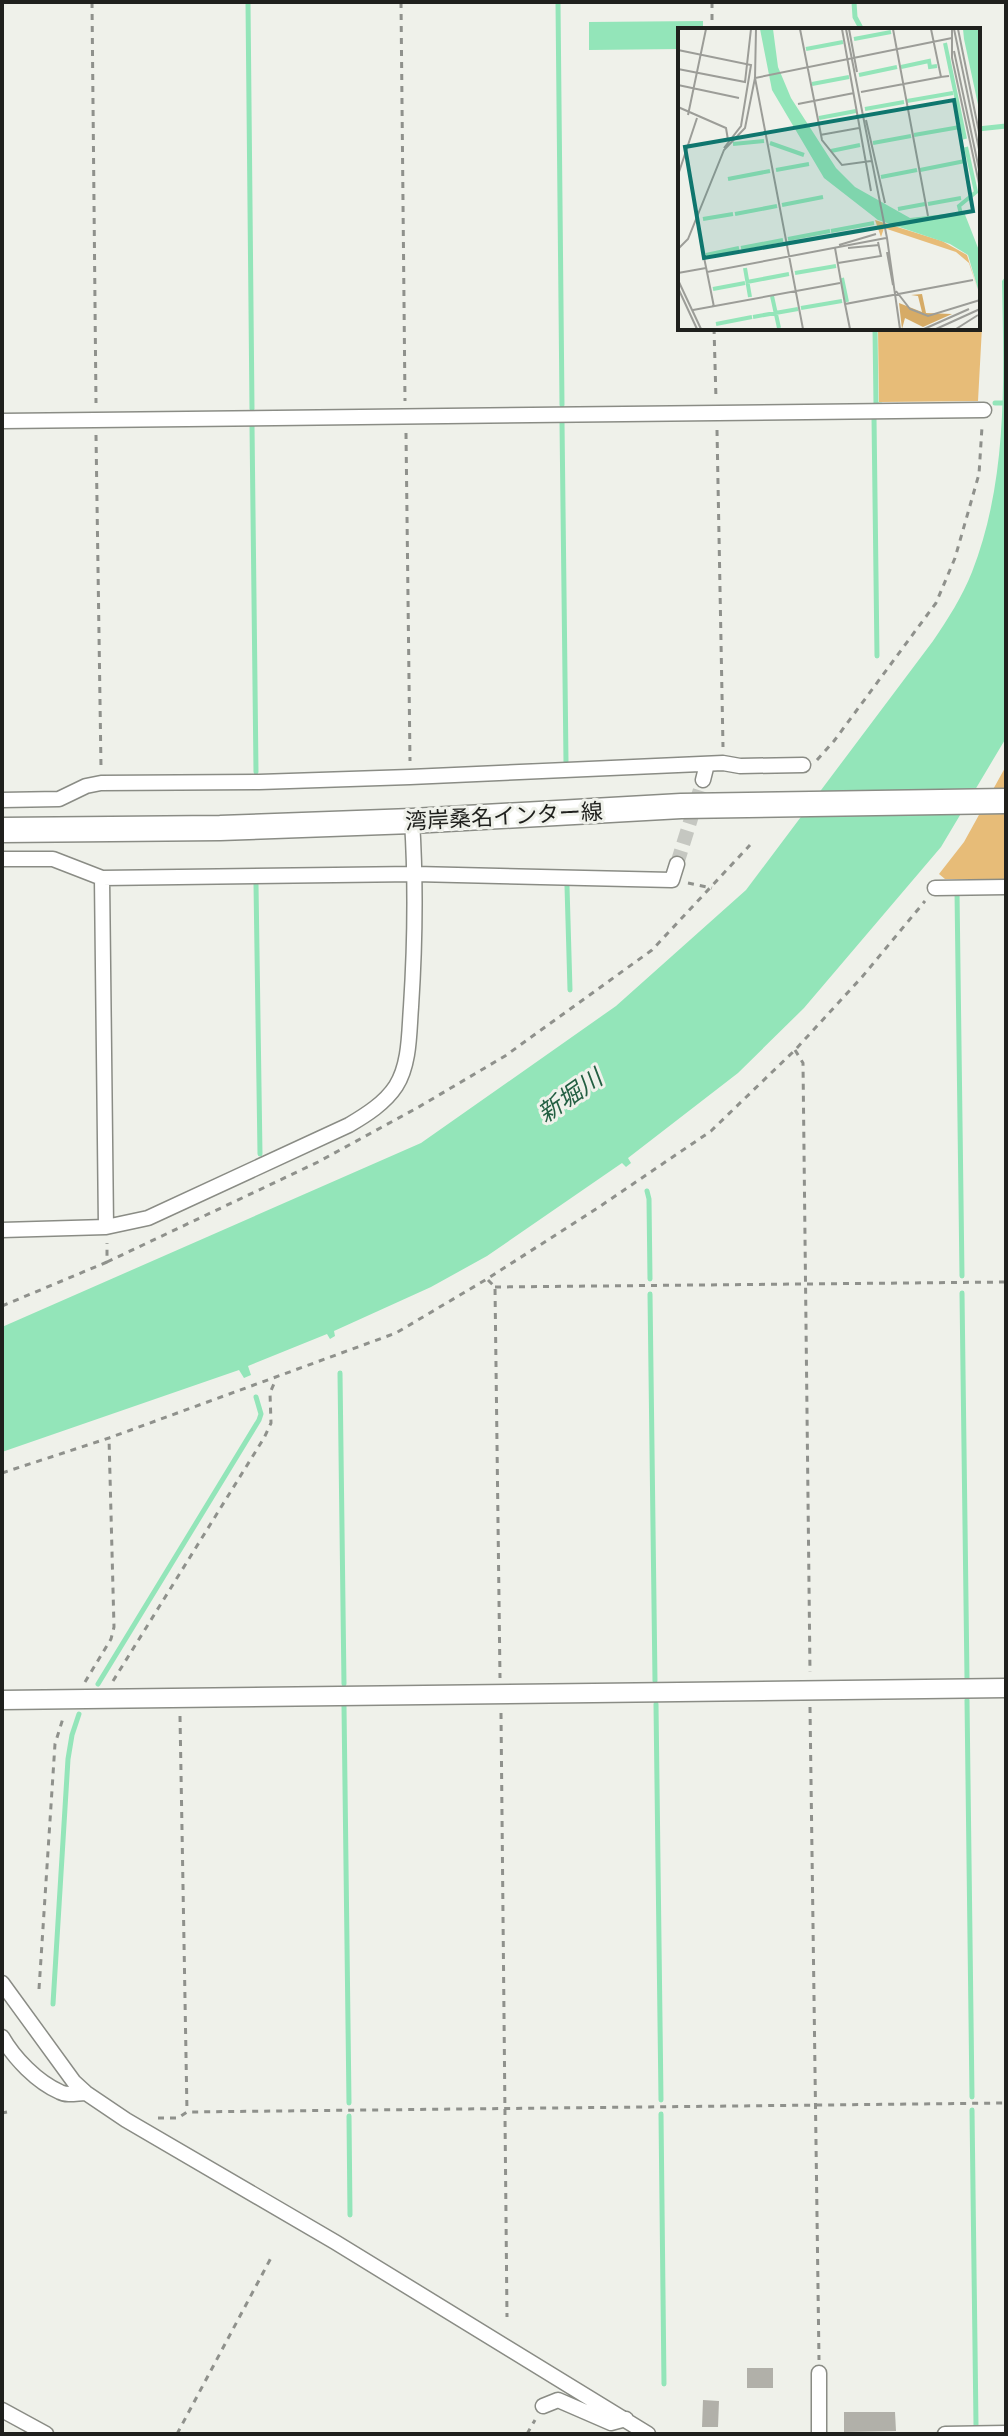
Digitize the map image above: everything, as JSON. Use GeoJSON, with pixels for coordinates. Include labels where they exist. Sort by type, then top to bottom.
{"type":"FeatureCollection","features":[{"type":"Feature","properties":{"kind":"main road","name":"湾岸桑名インター線"},"geometry":{"type":"LineString","coordinates":[[2,830],[205,828],[412,821],[681,806],[1006,801]]}},
{"type":"Feature","properties":{"kind":"street"},"geometry":{"type":"LineString","coordinates":[[2,421],[984,410]]}},
{"type":"Feature","properties":{"kind":"street"},"geometry":{"type":"LineString","coordinates":[[2,800],[59,799],[86,786],[101,783],[259,782],[723,763],[740,766],[803,765]]}},
{"type":"Feature","properties":{"kind":"street"},"geometry":{"type":"LineString","coordinates":[[703,780],[707,764]]}},
{"type":"Feature","properties":{"kind":"street"},"geometry":{"type":"LineString","coordinates":[[2,1230],[106,1227],[148,1218],[349,1125],[373,1110],[397,1086],[408,1054],[415,874],[412,821]]}},
{"type":"Feature","properties":{"kind":"street"},"geometry":{"type":"LineString","coordinates":[[2,859],[53,859],[102,878],[415,874],[672,880],[677,864]]}},
{"type":"Feature","properties":{"kind":"street"},"geometry":{"type":"LineString","coordinates":[[102,878],[106,1227]]}},
{"type":"Feature","properties":{"kind":"street"},"geometry":{"type":"LineString","coordinates":[[935,888],[1006,887]]}},
{"type":"Feature","properties":{"kind":"street"},"geometry":{"type":"LineString","coordinates":[[2,1700],[1006,1688]]}},
{"type":"Feature","properties":{"kind":"street"},"geometry":{"type":"LineString","coordinates":[[2,1983],[74,2082],[86,2093],[648,2434]]}},
{"type":"Feature","properties":{"kind":"street"},"geometry":{"type":"LineString","coordinates":[[3,2041],[40,2079],[63,2094],[86,2093]]}},
{"type":"Feature","properties":{"kind":"street"},"geometry":{"type":"LineString","coordinates":[[819,2373],[819,2434]]}},
{"type":"Feature","properties":{"kind":"street"},"geometry":{"type":"LineString","coordinates":[[543,2406],[558,2400],[611,2423],[626,2419]]}},
{"type":"Feature","properties":{"kind":"street"},"geometry":{"type":"LineString","coordinates":[[2,2410],[46,2434]]}},
{"type":"Feature","properties":{"kind":"street"},"geometry":{"type":"LineString","coordinates":[[945,2434],[1006,2433]]}},
{"type":"Feature","properties":{"kind":"path"},"geometry":{"type":"LineString","coordinates":[[92,2],[101,783]]}},
{"type":"Feature","properties":{"kind":"path"},"geometry":{"type":"LineString","coordinates":[[401,2],[410,777]]}},
{"type":"Feature","properties":{"kind":"path"},"geometry":{"type":"LineString","coordinates":[[712,2],[712,28]]}},
{"type":"Feature","properties":{"kind":"path"},"geometry":{"type":"LineString","coordinates":[[714,330],[723,763]]}},
{"type":"Feature","properties":{"kind":"path"},"geometry":{"type":"LineString","coordinates":[[803,765],[816,762],[834,741],[936,603],[955,558],[979,474],[984,410]]}},
{"type":"Feature","properties":{"kind":"path"},"geometry":{"type":"LineString","coordinates":[[2,1306],[107,1262],[318,1162],[505,1056],[652,950],[750,845]]}},
{"type":"Feature","properties":{"kind":"path"},"geometry":{"type":"LineString","coordinates":[[672,880],[712,888]]}},
{"type":"Feature","properties":{"kind":"path"},"geometry":{"type":"LineString","coordinates":[[2,1473],[109,1438],[396,1333],[487,1279],[711,1131],[795,1050],[862,977],[935,888]]}},
{"type":"Feature","properties":{"kind":"path"},"geometry":{"type":"LineString","coordinates":[[795,1050],[803,1063],[819,2373]]}},
{"type":"Feature","properties":{"kind":"path"},"geometry":{"type":"LineString","coordinates":[[106,1227],[107,1262]]}},
{"type":"Feature","properties":{"kind":"path"},"geometry":{"type":"LineString","coordinates":[[487,1279],[495,1287],[507,2317]]}},
{"type":"Feature","properties":{"kind":"path"},"geometry":{"type":"LineString","coordinates":[[495,1287],[1006,1282]]}},
{"type":"Feature","properties":{"kind":"path"},"geometry":{"type":"LineString","coordinates":[[101,1700],[264,1438],[271,1423],[270,1393],[273,1382],[279,1376]]}},
{"type":"Feature","properties":{"kind":"path"},"geometry":{"type":"LineString","coordinates":[[180,1699],[187,2112]]}},
{"type":"Feature","properties":{"kind":"path"},"geometry":{"type":"LineString","coordinates":[[178,2118],[187,2112],[1006,2103]]}},
{"type":"Feature","properties":{"kind":"path"},"geometry":{"type":"LineString","coordinates":[[177,2434],[272,2256]]}},
{"type":"Feature","properties":{"kind":"shaded area"},"geometry":{"type":"Polygon","coordinates":[[[980,294],[982,327],[978,401],[879,402],[878,330],[980,330],[980,294]]]}},
{"type":"Feature","properties":{"kind":"shaded area"},"geometry":{"type":"Polygon","coordinates":[[[1006,766],[1006,879],[945,879],[939,874],[964,842],[1006,766]]]}},
{"type":"Feature","properties":{"kind":"water"},"geometry":{"type":"Polygon","coordinates":[[[703,21],[703,28],[678,28],[678,49],[589,50],[589,22],[703,21]]]}},
{"type":"Feature","properties":{"kind":"water","name":"新堀川"},"geometry":{"type":"Polygon","coordinates":[[[1006,276],[1006,738],[941,847],[804,1008],[738,1073],[628,1158],[631,1163],[626,1167],[622,1163],[487,1256],[431,1287],[334,1331],[335,1336],[330,1339],[327,1334],[248,1366],[251,1375],[244,1378],[239,1370],[2,1452],[2,1327],[421,1143],[616,1006],[746,890],[933,641],[972,572],[984,537],[998,465],[1003,391],[1002,281],[1006,276]]]}},
{"type":"Feature","properties":{"kind":"building"},"geometry":{"type":"Polygon","coordinates":[[[747,2368],[773,2368],[773,2388],[747,2388],[747,2368]]]}},
{"type":"Feature","properties":{"kind":"building"},"geometry":{"type":"Polygon","coordinates":[[[703,2400],[719,2401],[718,2427],[702,2427],[703,2400]]]}},
{"type":"Feature","properties":{"kind":"building"},"geometry":{"type":"Polygon","coordinates":[[[844,2412],[895,2412],[896,2431],[844,2432],[844,2412]]]}},
{"type":"Feature","properties":{"kind":"waterway"},"geometry":{"type":"LineString","coordinates":[[248,2],[252,409]]}},
{"type":"Feature","properties":{"kind":"waterway"},"geometry":{"type":"LineString","coordinates":[[558,2],[562,405]]}},
{"type":"Feature","properties":{"kind":"waterway"},"geometry":{"type":"LineString","coordinates":[[854,2],[855,17],[861,28]]}},
{"type":"Feature","properties":{"kind":"waterway"},"geometry":{"type":"LineString","coordinates":[[980,129],[1006,126]]}},
{"type":"Feature","properties":{"kind":"waterway"},"geometry":{"type":"LineString","coordinates":[[875,330],[876,405],[881,405]]}},
{"type":"Feature","properties":{"kind":"waterway"},"geometry":{"type":"LineString","coordinates":[[995,403],[1006,403]]}},
{"type":"Feature","properties":{"kind":"waterway"},"geometry":{"type":"LineString","coordinates":[[874,417],[877,656]]}},
{"type":"Feature","properties":{"kind":"waterway"},"geometry":{"type":"LineString","coordinates":[[562,422],[566,762]]}},
{"type":"Feature","properties":{"kind":"waterway"},"geometry":{"type":"LineString","coordinates":[[252,425],[256,772]]}},
{"type":"Feature","properties":{"kind":"waterway"},"geometry":{"type":"LineString","coordinates":[[256,884],[260,1154]]}},
{"type":"Feature","properties":{"kind":"waterway"},"geometry":{"type":"LineString","coordinates":[[567,886],[570,990]]}},
{"type":"Feature","properties":{"kind":"waterway"},"geometry":{"type":"LineString","coordinates":[[957,891],[962,1276]]}},
{"type":"Feature","properties":{"kind":"waterway"},"geometry":{"type":"LineString","coordinates":[[647,1191],[650,1279]]}},
{"type":"Feature","properties":{"kind":"waterway"},"geometry":{"type":"LineString","coordinates":[[962,1293],[967,1678]]}},
{"type":"Feature","properties":{"kind":"waterway"},"geometry":{"type":"LineString","coordinates":[[650,1294],[655,1681]]}},
{"type":"Feature","properties":{"kind":"waterway"},"geometry":{"type":"LineString","coordinates":[[340,1373],[344,1684]]}},
{"type":"Feature","properties":{"kind":"waterway"},"geometry":{"type":"LineString","coordinates":[[98,1684],[259,1420],[261,1414],[256,1397]]}},
{"type":"Feature","properties":{"kind":"waterway"},"geometry":{"type":"LineString","coordinates":[[967,1700],[972,2097]]}},
{"type":"Feature","properties":{"kind":"waterway"},"geometry":{"type":"LineString","coordinates":[[656,1704],[661,2100]]}},
{"type":"Feature","properties":{"kind":"waterway"},"geometry":{"type":"LineString","coordinates":[[344,1706],[349,2103]]}},
{"type":"Feature","properties":{"kind":"waterway"},"geometry":{"type":"LineString","coordinates":[[53,2004],[68,1759],[79,1714]]}},
{"type":"Feature","properties":{"kind":"waterway"},"geometry":{"type":"LineString","coordinates":[[972,2110],[976,2425]]}},
{"type":"Feature","properties":{"kind":"waterway"},"geometry":{"type":"LineString","coordinates":[[661,2114],[664,2384]]}},
{"type":"Feature","properties":{"kind":"waterway"},"geometry":{"type":"LineString","coordinates":[[349,2116],[350,2215]]}},
{"type":"Feature","properties":{"kind":"tunnel"},"geometry":{"type":"LineString","coordinates":[[677,864],[703,780]]}}]}
